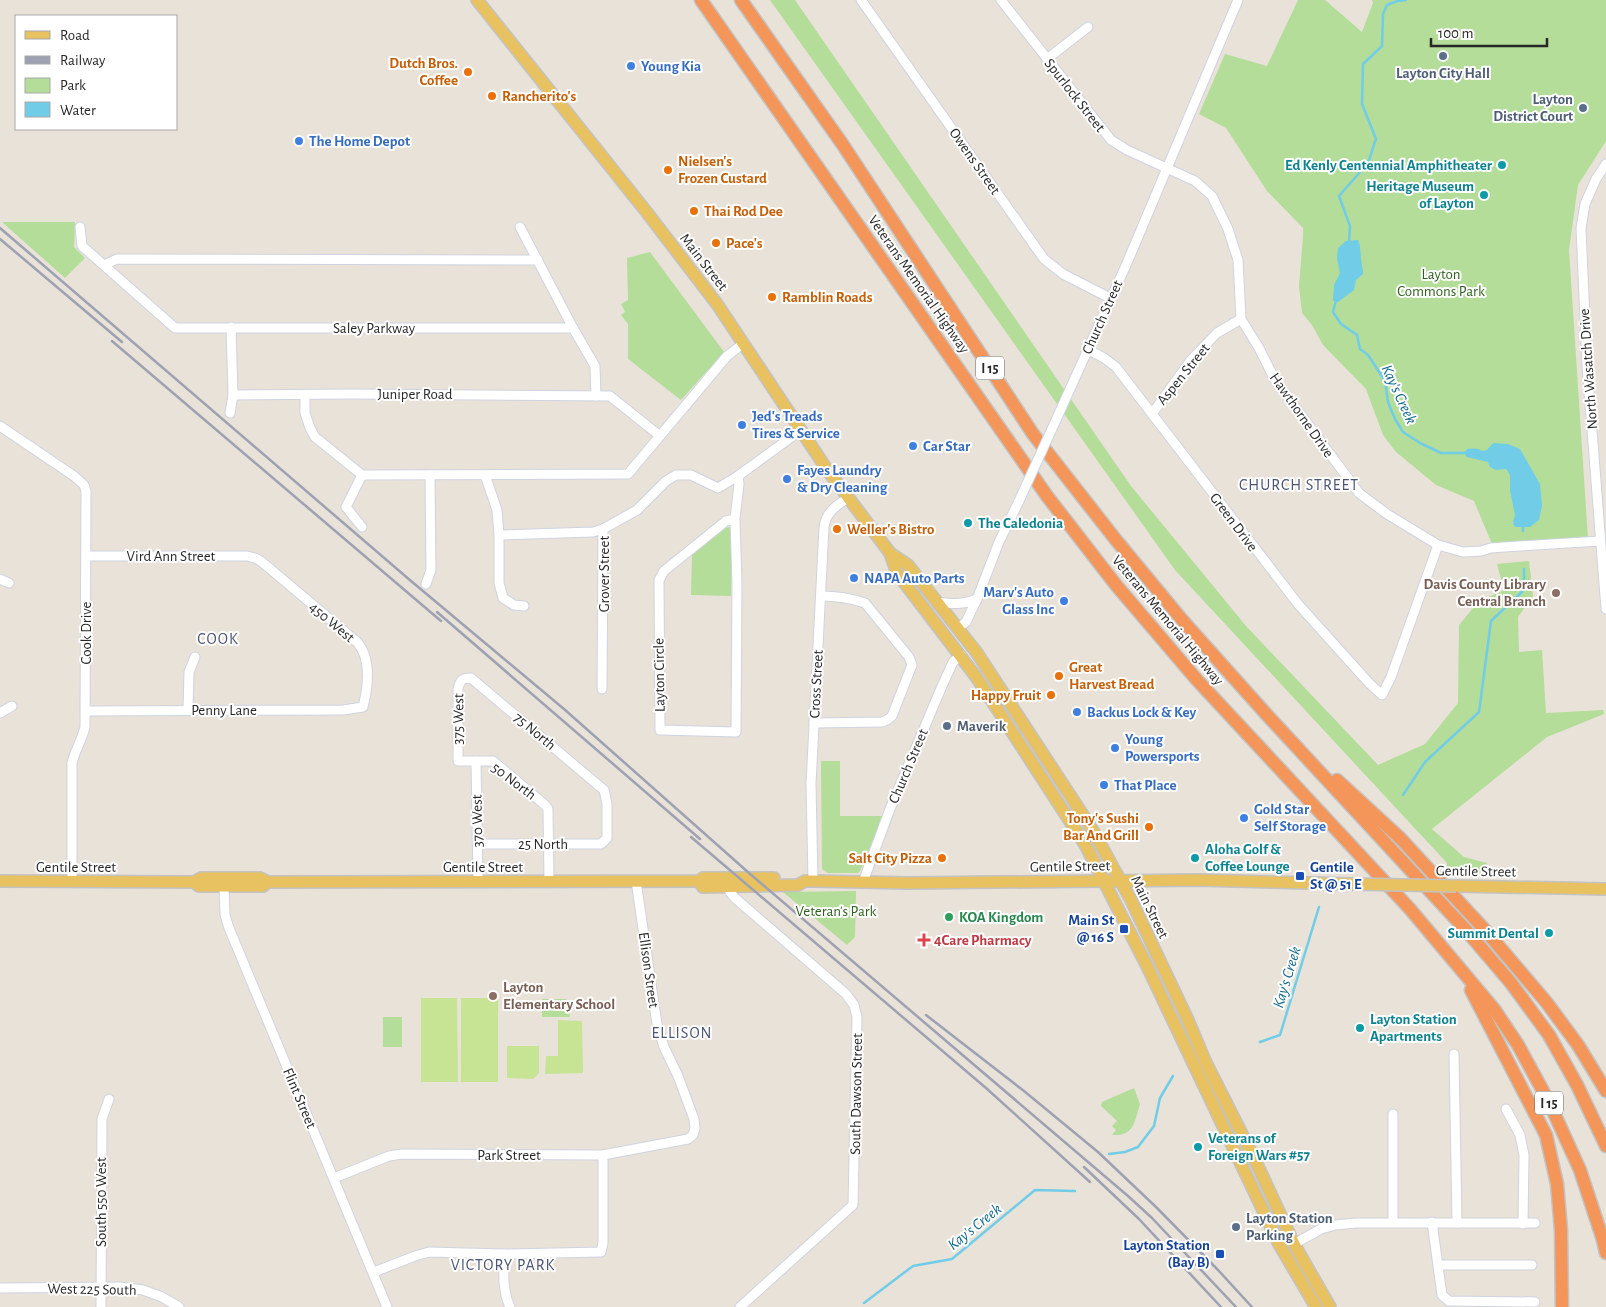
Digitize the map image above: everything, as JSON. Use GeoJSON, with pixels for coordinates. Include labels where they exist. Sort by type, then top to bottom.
{"type":"FeatureCollection","features":[{"type":"Feature","properties":{"kind":"highway","name":"Veterans Memorial Highway"},"geometry":{"type":"LineString","coordinates":[[701,0],[1031,474],[1081,541],[1203,687],[1410,909],[1494,1009],[1518,1045],[1548,1102],[1580,1170],[1606,1253]]}},
{"type":"Feature","properties":{"kind":"highway","name":"Veterans Memorial Highway"},"geometry":{"type":"LineString","coordinates":[[741,0],[843,145],[1033,434],[1116,540],[1183,621],[1267,716],[1465,929],[1511,983],[1549,1034],[1577,1085],[1606,1146]]}},
{"type":"Feature","properties":{"kind":"highway"},"geometry":{"type":"LineString","coordinates":[[1267,716],[1400,838],[1485,930],[1547,1003],[1578,1045],[1606,1091]]}},
{"type":"Feature","properties":{"kind":"highway"},"geometry":{"type":"LineString","coordinates":[[1461,970],[1546,1135],[1557,1184],[1564,1307]]}},
{"type":"Feature","properties":{"kind":"main road","name":"Main Street"},"geometry":{"type":"LineString","coordinates":[[478,0],[717,304],[848,498],[890,554],[897,572],[977,678],[1074,825],[1148,968],[1279,1244],[1316,1307]]}},
{"type":"Feature","properties":{"kind":"main road","name":"Main Street"},"geometry":{"type":"LineString","coordinates":[[890,554],[908,565],[958,628],[1003,691],[1092,828],[1121,880],[1179,1001],[1206,1063],[1251,1152],[1294,1244],[1330,1307]]}},
{"type":"Feature","properties":{"kind":"main road"},"geometry":{"type":"LineString","coordinates":[[961,655],[970,656],[986,679],[1003,691]]}},
{"type":"Feature","properties":{"kind":"main road","name":"Gentile Street"},"geometry":{"type":"LineString","coordinates":[[196,881],[201,878],[260,878],[267,881],[699,882],[704,878],[798,877],[809,881],[863,882],[985,883],[1198,880],[1606,889]]}},
{"type":"Feature","properties":{"kind":"main road","name":"Gentile Street"},"geometry":{"type":"LineString","coordinates":[[0,881],[196,881],[220,883],[224,887],[263,886],[267,881]]}},
{"type":"Feature","properties":{"kind":"main road","name":"Gentile Street"},"geometry":{"type":"LineString","coordinates":[[699,882],[703,887],[729,887],[798,885],[809,881]]}},
{"type":"Feature","properties":{"kind":"street","name":"Owens Street"},"geometry":{"type":"LineString","coordinates":[[861,0],[1044,259],[1063,274],[1110,298]]}},
{"type":"Feature","properties":{"kind":"street","name":"Spurlock Street"},"geometry":{"type":"LineString","coordinates":[[1000,0],[1111,140],[1127,150],[1167,168]]}},
{"type":"Feature","properties":{"kind":"street","name":"Church Street"},"geometry":{"type":"LineString","coordinates":[[958,628],[966,622],[999,542],[1127,263],[1238,0]]}},
{"type":"Feature","properties":{"kind":"street"},"geometry":{"type":"LineString","coordinates":[[1046,59],[1088,28]]}},
{"type":"Feature","properties":{"kind":"street","name":"North Wasatch Drive"},"geometry":{"type":"LineString","coordinates":[[1606,164],[1596,179],[1585,204],[1581,228],[1587,366],[1606,609]]}},
{"type":"Feature","properties":{"kind":"street","name":"Hawthorne Drive"},"geometry":{"type":"LineString","coordinates":[[1167,168],[1195,181],[1212,196],[1228,229],[1238,260],[1241,319],[1259,348],[1275,380],[1359,493],[1387,514],[1438,545],[1463,552],[1481,551],[1490,548],[1600,541]]}},
{"type":"Feature","properties":{"kind":"street"},"geometry":{"type":"LineString","coordinates":[[80,227],[82,246],[104,265],[117,259],[538,260]]}},
{"type":"Feature","properties":{"kind":"street"},"geometry":{"type":"LineString","coordinates":[[520,227],[595,366],[596,396]]}},
{"type":"Feature","properties":{"kind":"street","name":"Saley Parkway"},"geometry":{"type":"LineString","coordinates":[[104,265],[175,328],[573,328]]}},
{"type":"Feature","properties":{"kind":"street","name":"Aspen Street"},"geometry":{"type":"LineString","coordinates":[[1152,414],[1191,360],[1216,333],[1241,319]]}},
{"type":"Feature","properties":{"kind":"street"},"geometry":{"type":"LineString","coordinates":[[230,413],[233,395],[231,327]]}},
{"type":"Feature","properties":{"kind":"street"},"geometry":{"type":"LineString","coordinates":[[306,395],[305,413],[315,437],[362,475],[628,474],[727,356],[744,343]]}},
{"type":"Feature","properties":{"kind":"street","name":"Green Drive"},"geometry":{"type":"LineString","coordinates":[[1088,349],[1116,367],[1298,604],[1382,695],[1391,677],[1438,545]]}},
{"type":"Feature","properties":{"kind":"street","name":"Juniper Road"},"geometry":{"type":"LineString","coordinates":[[233,395],[610,396],[615,398],[660,436]]}},
{"type":"Feature","properties":{"kind":"street","name":"Cook Drive"},"geometry":{"type":"LineString","coordinates":[[0,426],[74,476],[84,485],[86,491],[86,711],[83,738],[74,751],[72,763],[72,881]]}},
{"type":"Feature","properties":{"kind":"street"},"geometry":{"type":"LineString","coordinates":[[738,476],[801,430]]}},
{"type":"Feature","properties":{"kind":"street"},"geometry":{"type":"LineString","coordinates":[[362,475],[346,507],[362,527]]}},
{"type":"Feature","properties":{"kind":"street"},"geometry":{"type":"LineString","coordinates":[[426,584],[431,570],[430,475]]}},
{"type":"Feature","properties":{"kind":"street"},"geometry":{"type":"LineString","coordinates":[[485,475],[497,510],[499,583],[503,598],[514,605],[524,606]]}},
{"type":"Feature","properties":{"kind":"street","name":"Grover Street"},"geometry":{"type":"LineString","coordinates":[[602,689],[603,529],[637,510],[666,481],[676,475],[691,475],[718,488],[738,476]]}},
{"type":"Feature","properties":{"kind":"street","name":"Layton Circle"},"geometry":{"type":"LineString","coordinates":[[735,519],[726,521],[664,571],[659,580],[660,730],[736,732],[737,584],[735,519],[739,484],[738,476]]}},
{"type":"Feature","properties":{"kind":"street","name":"Cross Street"},"geometry":{"type":"LineString","coordinates":[[809,881],[811,784],[825,521],[829,512],[848,498]]}},
{"type":"Feature","properties":{"kind":"street"},"geometry":{"type":"LineString","coordinates":[[499,535],[593,532],[603,529]]}},
{"type":"Feature","properties":{"kind":"street","name":"Vird Ann Street"},"geometry":{"type":"LineString","coordinates":[[86,556],[247,556],[255,558]]}},
{"type":"Feature","properties":{"kind":"street","name":"450 West"},"geometry":{"type":"LineString","coordinates":[[255,558],[364,650],[368,689],[363,707]]}},
{"type":"Feature","properties":{"kind":"street"},"geometry":{"type":"LineString","coordinates":[[0,579],[10,583]]}},
{"type":"Feature","properties":{"kind":"street"},"geometry":{"type":"LineString","coordinates":[[814,722],[887,720],[892,716],[912,665],[909,657],[865,603],[834,596],[820,596]]}},
{"type":"Feature","properties":{"kind":"street"},"geometry":{"type":"LineString","coordinates":[[937,602],[959,604],[977,598]]}},
{"type":"Feature","properties":{"kind":"street","name":"Church Street"},"geometry":{"type":"LineString","coordinates":[[863,882],[890,809],[942,686],[953,662],[961,655]]}},
{"type":"Feature","properties":{"kind":"street"},"geometry":{"type":"LineString","coordinates":[[188,710],[189,672],[195,657]]}},
{"type":"Feature","properties":{"kind":"street","name":"375 West"},"geometry":{"type":"LineString","coordinates":[[458,761],[458,689],[460,682],[464,678]]}},
{"type":"Feature","properties":{"kind":"street","name":"75 North"},"geometry":{"type":"LineString","coordinates":[[464,678],[471,678],[604,790],[607,804],[608,838],[606,841]]}},
{"type":"Feature","properties":{"kind":"street"},"geometry":{"type":"LineString","coordinates":[[0,713],[12,706]]}},
{"type":"Feature","properties":{"kind":"street","name":"Penny Lane"},"geometry":{"type":"LineString","coordinates":[[86,711],[343,710],[363,707]]}},
{"type":"Feature","properties":{"kind":"street","name":"50 North"},"geometry":{"type":"LineString","coordinates":[[458,761],[493,761],[545,805],[548,809],[548,843]]}},
{"type":"Feature","properties":{"kind":"street","name":"370 West"},"geometry":{"type":"LineString","coordinates":[[476,761],[478,882]]}},
{"type":"Feature","properties":{"kind":"street","name":"25 North"},"geometry":{"type":"LineString","coordinates":[[478,844],[601,844],[606,841]]}},
{"type":"Feature","properties":{"kind":"street"},"geometry":{"type":"LineString","coordinates":[[548,843],[548,882]]}},
{"type":"Feature","properties":{"kind":"street","name":"Ellison Street"},"geometry":{"type":"LineString","coordinates":[[636,881],[657,1024],[694,1119],[693,1135],[688,1139]]}},
{"type":"Feature","properties":{"kind":"street","name":"Flint Street"},"geometry":{"type":"LineString","coordinates":[[224,887],[225,915],[229,928],[387,1307]]}},
{"type":"Feature","properties":{"kind":"street","name":"South Dawson Street"},"geometry":{"type":"LineString","coordinates":[[729,887],[730,892],[735,898],[846,994],[854,1004],[857,1017],[853,1205],[740,1307]]}},
{"type":"Feature","properties":{"kind":"street"},"geometry":{"type":"LineString","coordinates":[[1454,1054],[1457,1223]]}},
{"type":"Feature","properties":{"kind":"street","name":"South 550 West"},"geometry":{"type":"LineString","coordinates":[[101,1307],[102,1119],[109,1099]]}},
{"type":"Feature","properties":{"kind":"street"},"geometry":{"type":"LineString","coordinates":[[1506,1109],[1520,1135],[1524,1154],[1523,1224]]}},
{"type":"Feature","properties":{"kind":"street"},"geometry":{"type":"LineString","coordinates":[[1393,1114],[1394,1222]]}},
{"type":"Feature","properties":{"kind":"street","name":"Park Street"},"geometry":{"type":"LineString","coordinates":[[334,1178],[389,1156],[402,1154],[603,1155],[688,1139]]}},
{"type":"Feature","properties":{"kind":"street"},"geometry":{"type":"LineString","coordinates":[[374,1272],[429,1252],[504,1254],[601,1252],[603,1243],[603,1155]]}},
{"type":"Feature","properties":{"kind":"street"},"geometry":{"type":"LineString","coordinates":[[1432,1222],[1442,1295],[1449,1301],[1535,1302]]}},
{"type":"Feature","properties":{"kind":"street"},"geometry":{"type":"LineString","coordinates":[[1294,1244],[1321,1229],[1335,1225],[1356,1223],[1535,1223]]}},
{"type":"Feature","properties":{"kind":"street"},"geometry":{"type":"LineString","coordinates":[[504,1254],[504,1285],[506,1299],[510,1307]]}},
{"type":"Feature","properties":{"kind":"street"},"geometry":{"type":"LineString","coordinates":[[1439,1264],[1532,1265]]}},
{"type":"Feature","properties":{"kind":"street","name":"West 225 South"},"geometry":{"type":"LineString","coordinates":[[0,1288],[120,1287],[143,1290],[179,1307]]}},
{"type":"Feature","properties":{"kind":"green space"},"geometry":{"type":"Polygon","coordinates":[[[770,0],[795,0],[1131,486],[1246,626],[1378,765],[1425,744],[1458,703],[1459,625],[1478,602],[1504,590],[1497,564],[1529,561],[1533,596],[1518,617],[1519,652],[1542,650],[1546,713],[1603,710],[1604,714],[1547,737],[1432,829],[1464,857],[1487,863],[1489,877],[1447,872],[1447,863],[1175,570],[770,0]]]}},
{"type":"Feature","properties":{"kind":"green space","name":"Layton Commons Park"},"geometry":{"type":"Polygon","coordinates":[[[1298,0],[1325,0],[1362,32],[1373,3],[1372,0],[1606,0],[1606,141],[1578,185],[1569,250],[1588,539],[1492,544],[1474,501],[1436,485],[1396,452],[1383,435],[1366,389],[1323,345],[1312,325],[1302,313],[1299,286],[1303,228],[1267,191],[1226,128],[1199,114],[1225,54],[1267,66],[1298,0]]]}},
{"type":"Feature","properties":{"kind":"green space"},"geometry":{"type":"Polygon","coordinates":[[[2,222],[75,222],[74,247],[85,258],[65,278],[2,222]]]}},
{"type":"Feature","properties":{"kind":"green space"},"geometry":{"type":"Polygon","coordinates":[[[650,252],[724,352],[681,400],[628,359],[628,324],[621,315],[625,312],[621,304],[628,300],[627,258],[650,252]]]}},
{"type":"Feature","properties":{"kind":"green space"},"geometry":{"type":"Polygon","coordinates":[[[729,527],[732,530],[731,596],[691,595],[692,555],[725,528],[729,527]]]}},
{"type":"Feature","properties":{"kind":"green space"},"geometry":{"type":"Polygon","coordinates":[[[821,761],[840,761],[840,816],[883,816],[858,873],[828,873],[822,869],[821,761]]]}},
{"type":"Feature","properties":{"kind":"green space","name":"Veteran's Park"},"geometry":{"type":"Polygon","coordinates":[[[856,891],[855,937],[847,945],[783,892],[856,891]]]}},
{"type":"Feature","properties":{"kind":"green space"},"geometry":{"type":"Polygon","coordinates":[[[421,998],[457,998],[458,1082],[421,1082],[421,998]]]}},
{"type":"Feature","properties":{"kind":"green space"},"geometry":{"type":"Polygon","coordinates":[[[461,998],[498,998],[498,1082],[461,1082],[461,998]]]}},
{"type":"Feature","properties":{"kind":"green space"},"geometry":{"type":"Polygon","coordinates":[[[542,999],[566,999],[570,1017],[542,1017],[542,999]]]}},
{"type":"Feature","properties":{"kind":"green space"},"geometry":{"type":"Polygon","coordinates":[[[383,1017],[402,1017],[402,1047],[383,1047],[383,1017]]]}},
{"type":"Feature","properties":{"kind":"green space"},"geometry":{"type":"Polygon","coordinates":[[[558,1020],[582,1021],[583,1073],[545,1074],[546,1056],[558,1056],[558,1020]]]}},
{"type":"Feature","properties":{"kind":"green space"},"geometry":{"type":"Polygon","coordinates":[[[507,1046],[539,1046],[539,1073],[533,1079],[507,1078],[507,1046]]]}},
{"type":"Feature","properties":{"kind":"green space"},"geometry":{"type":"Polygon","coordinates":[[[1134,1088],[1140,1104],[1135,1122],[1125,1133],[1112,1135],[1116,1130],[1112,1126],[1117,1121],[1101,1106],[1102,1102],[1134,1088]]]}},
{"type":"Feature","properties":{"kind":"water"},"geometry":{"type":"Polygon","coordinates":[[[1358,240],[1363,274],[1356,280],[1354,290],[1338,302],[1333,301],[1334,285],[1340,273],[1337,259],[1338,248],[1346,241],[1358,240]]]}},
{"type":"Feature","properties":{"kind":"water"},"geometry":{"type":"Polygon","coordinates":[[[1493,443],[1508,444],[1520,449],[1540,484],[1542,506],[1539,520],[1530,527],[1515,527],[1513,523],[1515,515],[1510,491],[1510,475],[1506,469],[1496,470],[1490,467],[1488,462],[1467,457],[1464,453],[1467,449],[1487,450],[1493,443]]]}},
{"type":"Feature","properties":{"kind":"waterway","name":"Kay's Creek"},"geometry":{"type":"LineString","coordinates":[[1349,243],[1350,226],[1339,196],[1368,163],[1376,139],[1362,104],[1363,64],[1382,46],[1383,14],[1387,5],[1406,0]]}},
{"type":"Feature","properties":{"kind":"waterway","name":"Kay's Creek"},"geometry":{"type":"LineString","coordinates":[[1336,300],[1333,312],[1341,324],[1357,335],[1360,349],[1368,355],[1385,381],[1388,402],[1403,432],[1441,453],[1466,453]]}},
{"type":"Feature","properties":{"kind":"waterway","name":"Kay's Creek"},"geometry":{"type":"LineString","coordinates":[[1523,525],[1523,531]]}},
{"type":"Feature","properties":{"kind":"waterway","name":"Kay's Creek"},"geometry":{"type":"LineString","coordinates":[[1403,795],[1425,762],[1479,712],[1491,621],[1524,590],[1524,569]]}},
{"type":"Feature","properties":{"kind":"waterway","name":"Kay's Creek"},"geometry":{"type":"LineString","coordinates":[[1260,1042],[1280,1035],[1319,907]]}},
{"type":"Feature","properties":{"kind":"waterway","name":"Kay's Creek"},"geometry":{"type":"LineString","coordinates":[[1109,1154],[1125,1152],[1138,1147],[1154,1126],[1160,1098],[1173,1076]]}},
{"type":"Feature","properties":{"kind":"waterway","name":"Kay's Creek"},"geometry":{"type":"LineString","coordinates":[[864,1303],[913,1266],[952,1259],[1035,1190],[1075,1191]]}},
{"type":"Feature","properties":{"kind":"railway"},"geometry":{"type":"LineString","coordinates":[[0,228],[411,581],[564,709],[749,873],[1128,1196],[1152,1218],[1236,1307]]}},
{"type":"Feature","properties":{"kind":"railway"},"geometry":{"type":"LineString","coordinates":[[0,239],[122,342]]}},
{"type":"Feature","properties":{"kind":"railway"},"geometry":{"type":"LineString","coordinates":[[112,341],[441,621]]}},
{"type":"Feature","properties":{"kind":"railway"},"geometry":{"type":"LineString","coordinates":[[437,612],[700,839]]}},
{"type":"Feature","properties":{"kind":"railway"},"geometry":{"type":"LineString","coordinates":[[691,837],[986,1088],[1090,1182]]}},
{"type":"Feature","properties":{"kind":"railway"},"geometry":{"type":"LineString","coordinates":[[926,1015],[1024,1091],[1098,1152],[1156,1207],[1252,1307]]}},
{"type":"Feature","properties":{"kind":"railway"},"geometry":{"type":"LineString","coordinates":[[1084,1167],[1139,1219],[1221,1307]]}},
{"type":"Feature","properties":{"kind":"place","name":"Layton City Hall"},"geometry":{"type":"Point","coordinates":[1443,56]}},
{"type":"Feature","properties":{"kind":"place","name":"Young Kia"},"geometry":{"type":"Point","coordinates":[631,66]}},
{"type":"Feature","properties":{"kind":"place","name":"Dutch Bros. Coffee"},"geometry":{"type":"Point","coordinates":[468,72]}},
{"type":"Feature","properties":{"kind":"place","name":"Rancherito's"},"geometry":{"type":"Point","coordinates":[492,96]}},
{"type":"Feature","properties":{"kind":"place","name":"Layton District Court"},"geometry":{"type":"Point","coordinates":[1583,108]}},
{"type":"Feature","properties":{"kind":"place","name":"The Home Depot"},"geometry":{"type":"Point","coordinates":[299,141]}},
{"type":"Feature","properties":{"kind":"place","name":"Ed Kenly Centennial Amphitheater"},"geometry":{"type":"Point","coordinates":[1502,165]}},
{"type":"Feature","properties":{"kind":"place","name":"Nielsen's Frozen Custard"},"geometry":{"type":"Point","coordinates":[668,170]}},
{"type":"Feature","properties":{"kind":"place","name":"Heritage Museum of Layton"},"geometry":{"type":"Point","coordinates":[1484,195]}},
{"type":"Feature","properties":{"kind":"place","name":"Thai Rod Dee"},"geometry":{"type":"Point","coordinates":[694,211]}},
{"type":"Feature","properties":{"kind":"place","name":"Pace's"},"geometry":{"type":"Point","coordinates":[716,243]}},
{"type":"Feature","properties":{"kind":"place","name":"Ramblin Roads"},"geometry":{"type":"Point","coordinates":[772,297]}},
{"type":"Feature","properties":{"kind":"place","name":"Jed's Treads Tires & Service"},"geometry":{"type":"Point","coordinates":[742,425]}},
{"type":"Feature","properties":{"kind":"place","name":"Car Star"},"geometry":{"type":"Point","coordinates":[913,446]}},
{"type":"Feature","properties":{"kind":"place","name":"Fayes Laundry & Dry Cleaning"},"geometry":{"type":"Point","coordinates":[787,479]}},
{"type":"Feature","properties":{"kind":"place","name":"The Caledonia"},"geometry":{"type":"Point","coordinates":[968,523]}},
{"type":"Feature","properties":{"kind":"place","name":"Weller's Bistro"},"geometry":{"type":"Point","coordinates":[837,529]}},
{"type":"Feature","properties":{"kind":"place","name":"NAPA Auto Parts"},"geometry":{"type":"Point","coordinates":[854,578]}},
{"type":"Feature","properties":{"kind":"place","name":"Davis County Library Central Branch"},"geometry":{"type":"Point","coordinates":[1556,593]}},
{"type":"Feature","properties":{"kind":"place","name":"Marv's Auto Glass Inc"},"geometry":{"type":"Point","coordinates":[1064,601]}},
{"type":"Feature","properties":{"kind":"place","name":"Great Harvest Bread"},"geometry":{"type":"Point","coordinates":[1059,676]}},
{"type":"Feature","properties":{"kind":"place","name":"Happy Fruit"},"geometry":{"type":"Point","coordinates":[1051,695]}},
{"type":"Feature","properties":{"kind":"place","name":"Backus Lock & Key"},"geometry":{"type":"Point","coordinates":[1077,712]}},
{"type":"Feature","properties":{"kind":"place","name":"Maverik"},"geometry":{"type":"Point","coordinates":[947,726]}},
{"type":"Feature","properties":{"kind":"place","name":"Young Powersports"},"geometry":{"type":"Point","coordinates":[1115,748]}},
{"type":"Feature","properties":{"kind":"place","name":"That Place"},"geometry":{"type":"Point","coordinates":[1104,785]}},
{"type":"Feature","properties":{"kind":"place","name":"Gold Star Self Storage"},"geometry":{"type":"Point","coordinates":[1244,818]}},
{"type":"Feature","properties":{"kind":"place","name":"Tony's Sushi Bar And Grill"},"geometry":{"type":"Point","coordinates":[1149,827]}},
{"type":"Feature","properties":{"kind":"place","name":"Salt City Pizza"},"geometry":{"type":"Point","coordinates":[942,858]}},
{"type":"Feature","properties":{"kind":"place","name":"Aloha Golf & Coffee Lounge"},"geometry":{"type":"Point","coordinates":[1195,858]}},
{"type":"Feature","properties":{"kind":"place","name":"Gentile St @ 51 E"},"geometry":{"type":"Point","coordinates":[1300,876]}},
{"type":"Feature","properties":{"kind":"place","name":"KOA Kingdom"},"geometry":{"type":"Point","coordinates":[949,917]}},
{"type":"Feature","properties":{"kind":"place","name":"Main St @ 16 S"},"geometry":{"type":"Point","coordinates":[1124,929]}},
{"type":"Feature","properties":{"kind":"place","name":"Summit Dental"},"geometry":{"type":"Point","coordinates":[1549,933]}},
{"type":"Feature","properties":{"kind":"place","name":"4Care Pharmacy"},"geometry":{"type":"Point","coordinates":[924,940]}},
{"type":"Feature","properties":{"kind":"place","name":"Layton Elementary School"},"geometry":{"type":"Point","coordinates":[493,996]}},
{"type":"Feature","properties":{"kind":"place","name":"Layton Station Apartments"},"geometry":{"type":"Point","coordinates":[1360,1028]}},
{"type":"Feature","properties":{"kind":"place","name":"Veterans of Foreign Wars #57"},"geometry":{"type":"Point","coordinates":[1198,1147]}},
{"type":"Feature","properties":{"kind":"place","name":"Layton Station Parking"},"geometry":{"type":"Point","coordinates":[1236,1227]}},
{"type":"Feature","properties":{"kind":"place","name":"Layton Station (Bay B)"},"geometry":{"type":"Point","coordinates":[1220,1254]}},
{"type":"Feature","properties":{"kind":"district","name":"CHURCH STREET"},"geometry":{"type":"Point","coordinates":[1299,484]}},
{"type":"Feature","properties":{"kind":"district","name":"COOK"},"geometry":{"type":"Point","coordinates":[218,638]}},
{"type":"Feature","properties":{"kind":"district","name":"ELLISON"},"geometry":{"type":"Point","coordinates":[682,1032]}},
{"type":"Feature","properties":{"kind":"district","name":"VICTORY PARK"},"geometry":{"type":"Point","coordinates":[503,1264]}}]}
